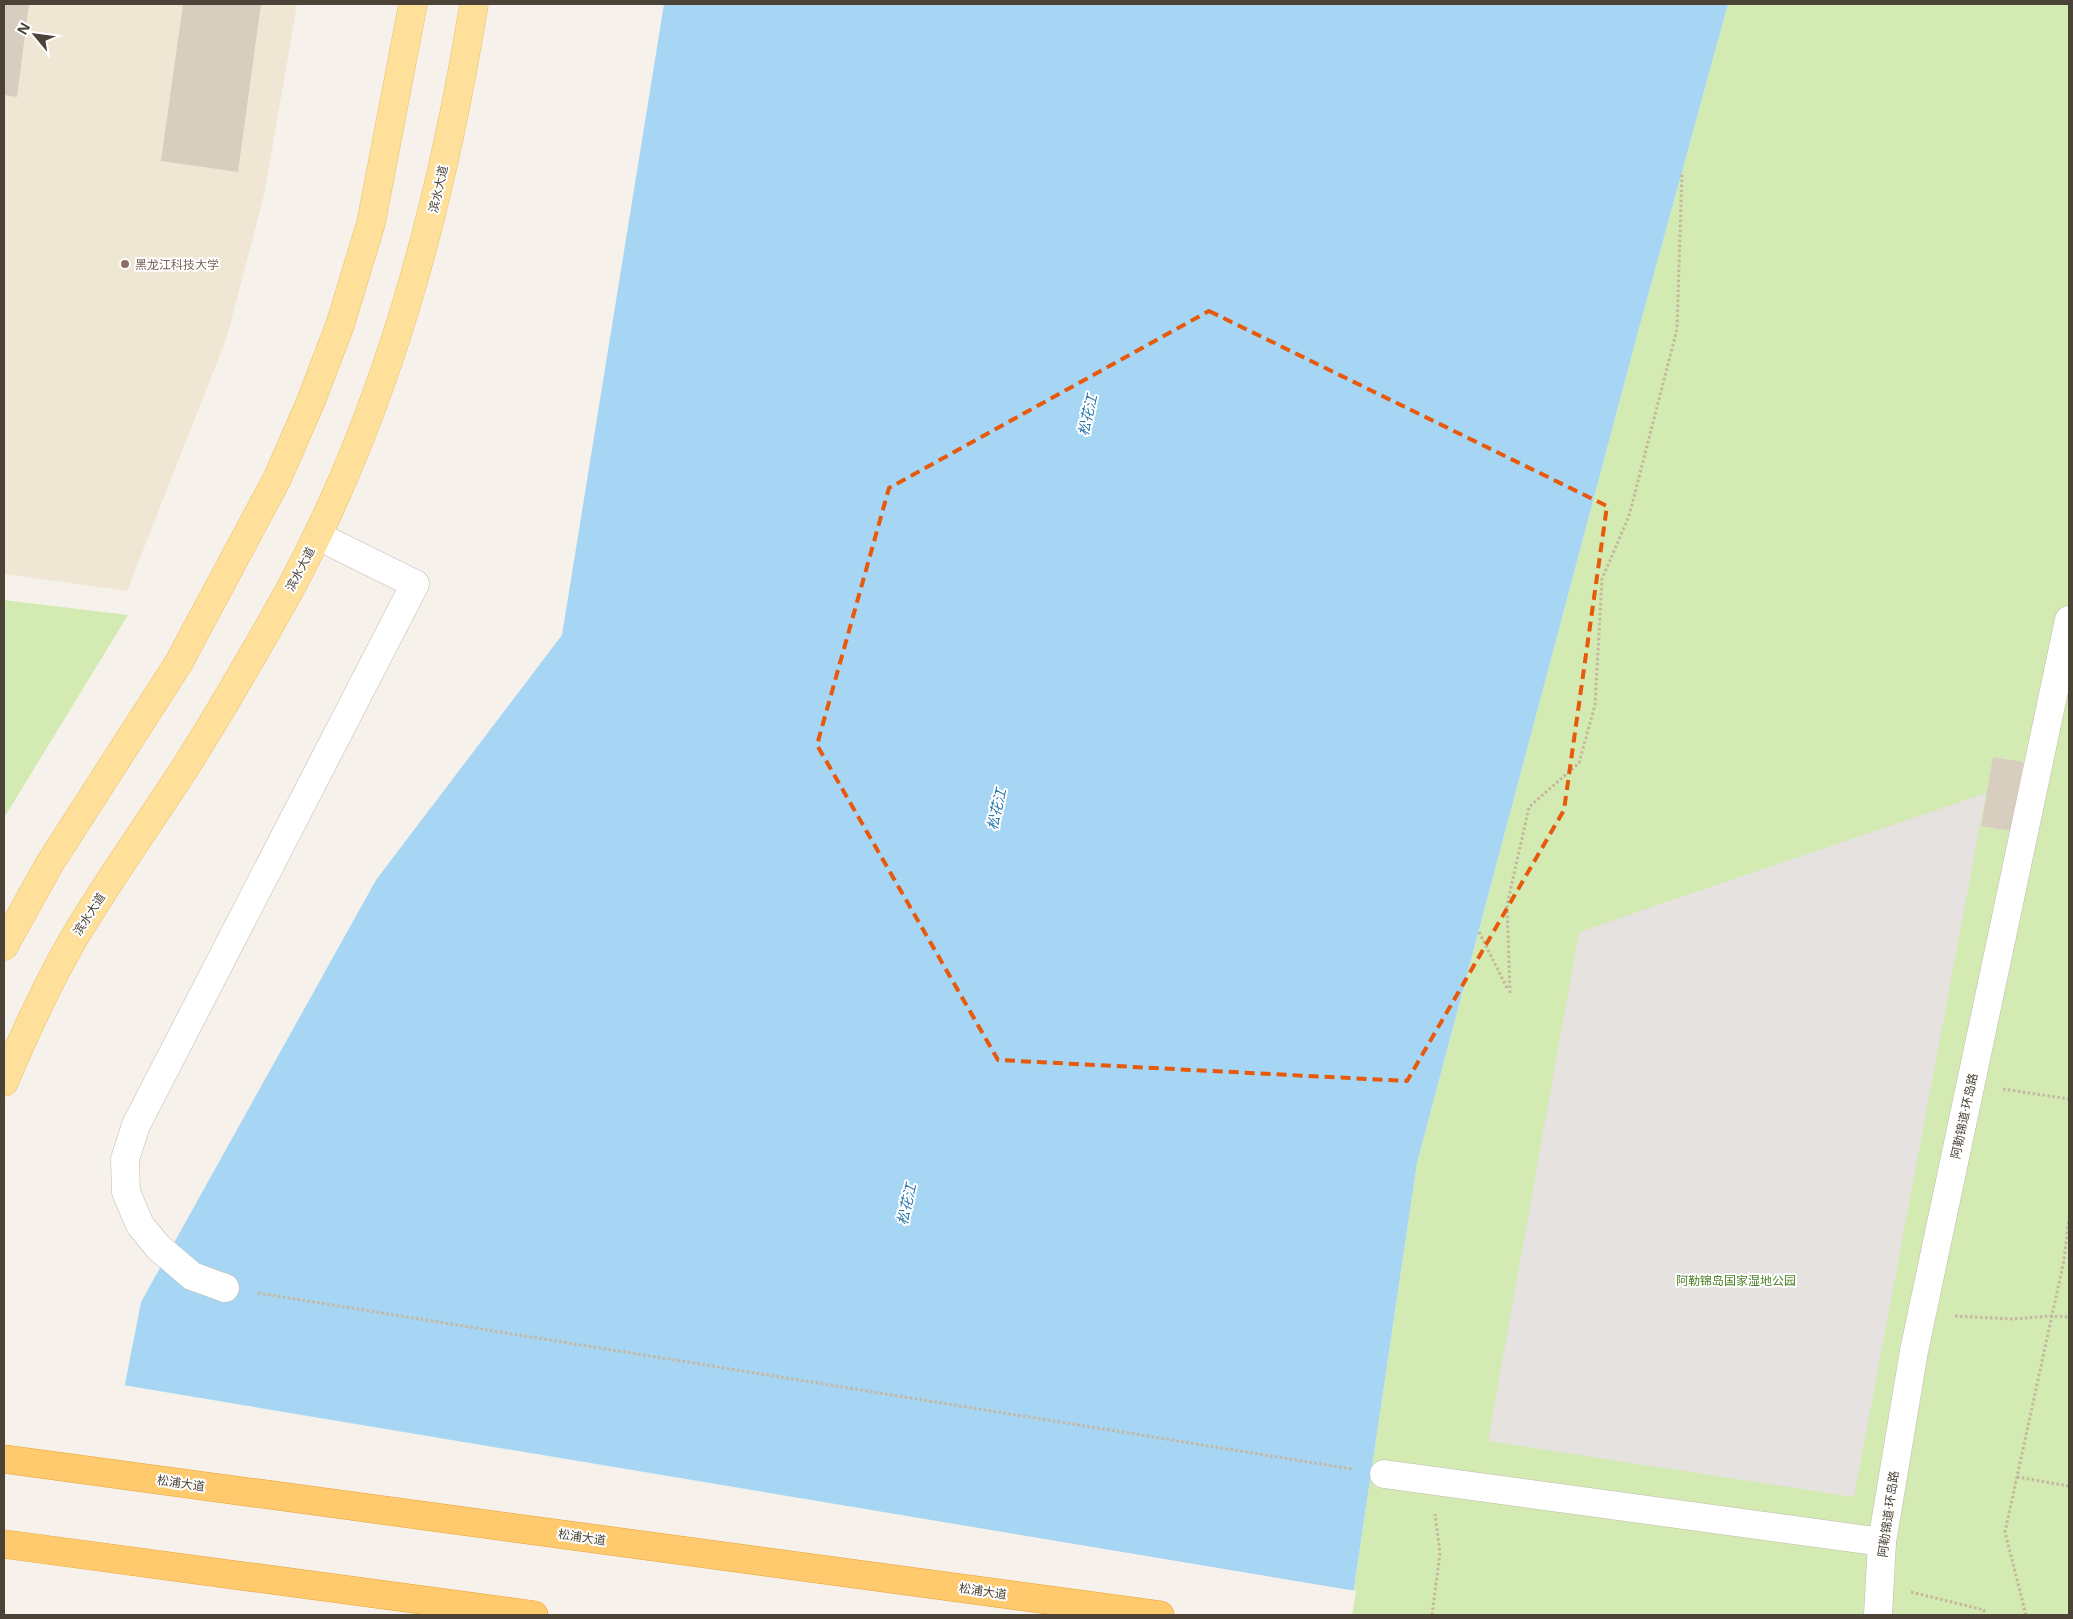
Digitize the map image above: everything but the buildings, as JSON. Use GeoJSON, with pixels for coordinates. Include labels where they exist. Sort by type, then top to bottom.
{"type":"FeatureCollection","features":[{"type":"Feature","properties":{"kind":"highway","name":"松浦大道"},"geometry":{"type":"LineString","coordinates":[[4,1459],[1160,1615]]}},
{"type":"Feature","properties":{"kind":"highway"},"geometry":{"type":"LineString","coordinates":[[4,1544],[534,1615]]}},
{"type":"Feature","properties":{"kind":"main road"},"geometry":{"type":"LineString","coordinates":[[4,946],[50,863],[178,664],[281,470],[311,401],[340,325],[371,223],[413,4]]}},
{"type":"Feature","properties":{"kind":"main road","name":"滨水大道"},"geometry":{"type":"LineString","coordinates":[[4,1082],[28,1026],[74,939],[197,749],[318,536],[390,358],[415,280],[441,182],[474,4]]}},
{"type":"Feature","properties":{"kind":"street"},"geometry":{"type":"LineString","coordinates":[[225,1288],[192,1276],[158,1247],[140,1224],[126,1192],[125,1159],[136,1125],[415,584],[318,536]]}},
{"type":"Feature","properties":{"kind":"street","name":"阿勒锦道·环岛路"},"geometry":{"type":"LineString","coordinates":[[1878,1615],[1882,1542],[1914,1351],[2069,620]]}},
{"type":"Feature","properties":{"kind":"street"},"geometry":{"type":"LineString","coordinates":[[1384,1474],[1882,1542]]}},
{"type":"Feature","properties":{"kind":"path"},"geometry":{"type":"LineString","coordinates":[[1479,932],[1510,993],[1507,905],[1529,807],[1580,763],[1595,705],[1602,580],[1629,516],[1677,329],[1682,172]]}},
{"type":"Feature","properties":{"kind":"path"},"geometry":{"type":"LineString","coordinates":[[1970,1084],[2069,1099]]}},
{"type":"Feature","properties":{"kind":"path"},"geometry":{"type":"LineString","coordinates":[[2026,1615],[2005,1532],[2064,1260],[2069,1219]]}},
{"type":"Feature","properties":{"kind":"path"},"geometry":{"type":"LineString","coordinates":[[225,1288],[1384,1474]]}},
{"type":"Feature","properties":{"kind":"path"},"geometry":{"type":"LineString","coordinates":[[1922,1314],[2012,1320],[2052,1316],[2069,1317]]}},
{"type":"Feature","properties":{"kind":"path"},"geometry":{"type":"LineString","coordinates":[[2017,1477],[2069,1486]]}},
{"type":"Feature","properties":{"kind":"path"},"geometry":{"type":"LineString","coordinates":[[1432,1481],[1440,1553],[1432,1615]]}},
{"type":"Feature","properties":{"kind":"path"},"geometry":{"type":"LineString","coordinates":[[1881,1584],[1984,1610],[1983,1615]]}},
{"type":"Feature","properties":{"kind":"highlighted area"},"geometry":{"type":"Polygon","coordinates":[[[1209,311],[1607,506],[1564,810],[1407,1081],[998,1060],[817,745],[889,488],[1209,311]]]}},
{"type":"Feature","properties":{"kind":"shaded area","name":"黑龙江科技大学"},"geometry":{"type":"Polygon","coordinates":[[[4,4],[297,4],[265,191],[227,337],[127,591],[4,574],[4,4]]]}},
{"type":"Feature","properties":{"kind":"shaded area"},"geometry":{"type":"Polygon","coordinates":[[[1986,793],[1854,1497],[1488,1441],[1579,932],[1986,793]]]}},
{"type":"Feature","properties":{"kind":"green space","name":"阿勒锦岛国家湿地公园"},"geometry":{"type":"Polygon","coordinates":[[[1728,4],[2069,4],[2069,1615],[1350,1615],[1417,1163],[1638,332],[1728,4]]]}},
{"type":"Feature","properties":{"kind":"green space"},"geometry":{"type":"Polygon","coordinates":[[[4,600],[128,615],[4,818],[4,600]]]}},
{"type":"Feature","properties":{"kind":"water","name":"松花江"},"geometry":{"type":"Polygon","coordinates":[[[664,4],[1728,4],[1638,332],[1417,1163],[1350,1615],[80,1615],[141,1302],[376,880],[562,635],[664,4]]]}},
{"type":"Feature","properties":{"kind":"pier"},"geometry":{"type":"Polygon","coordinates":[[[123,1385],[1356,1591],[1352,1615],[77,1615],[123,1385]]]}},
{"type":"Feature","properties":{"kind":"place","name":"黑龙江科技大学"},"geometry":{"type":"Point","coordinates":[125,264]}}]}
